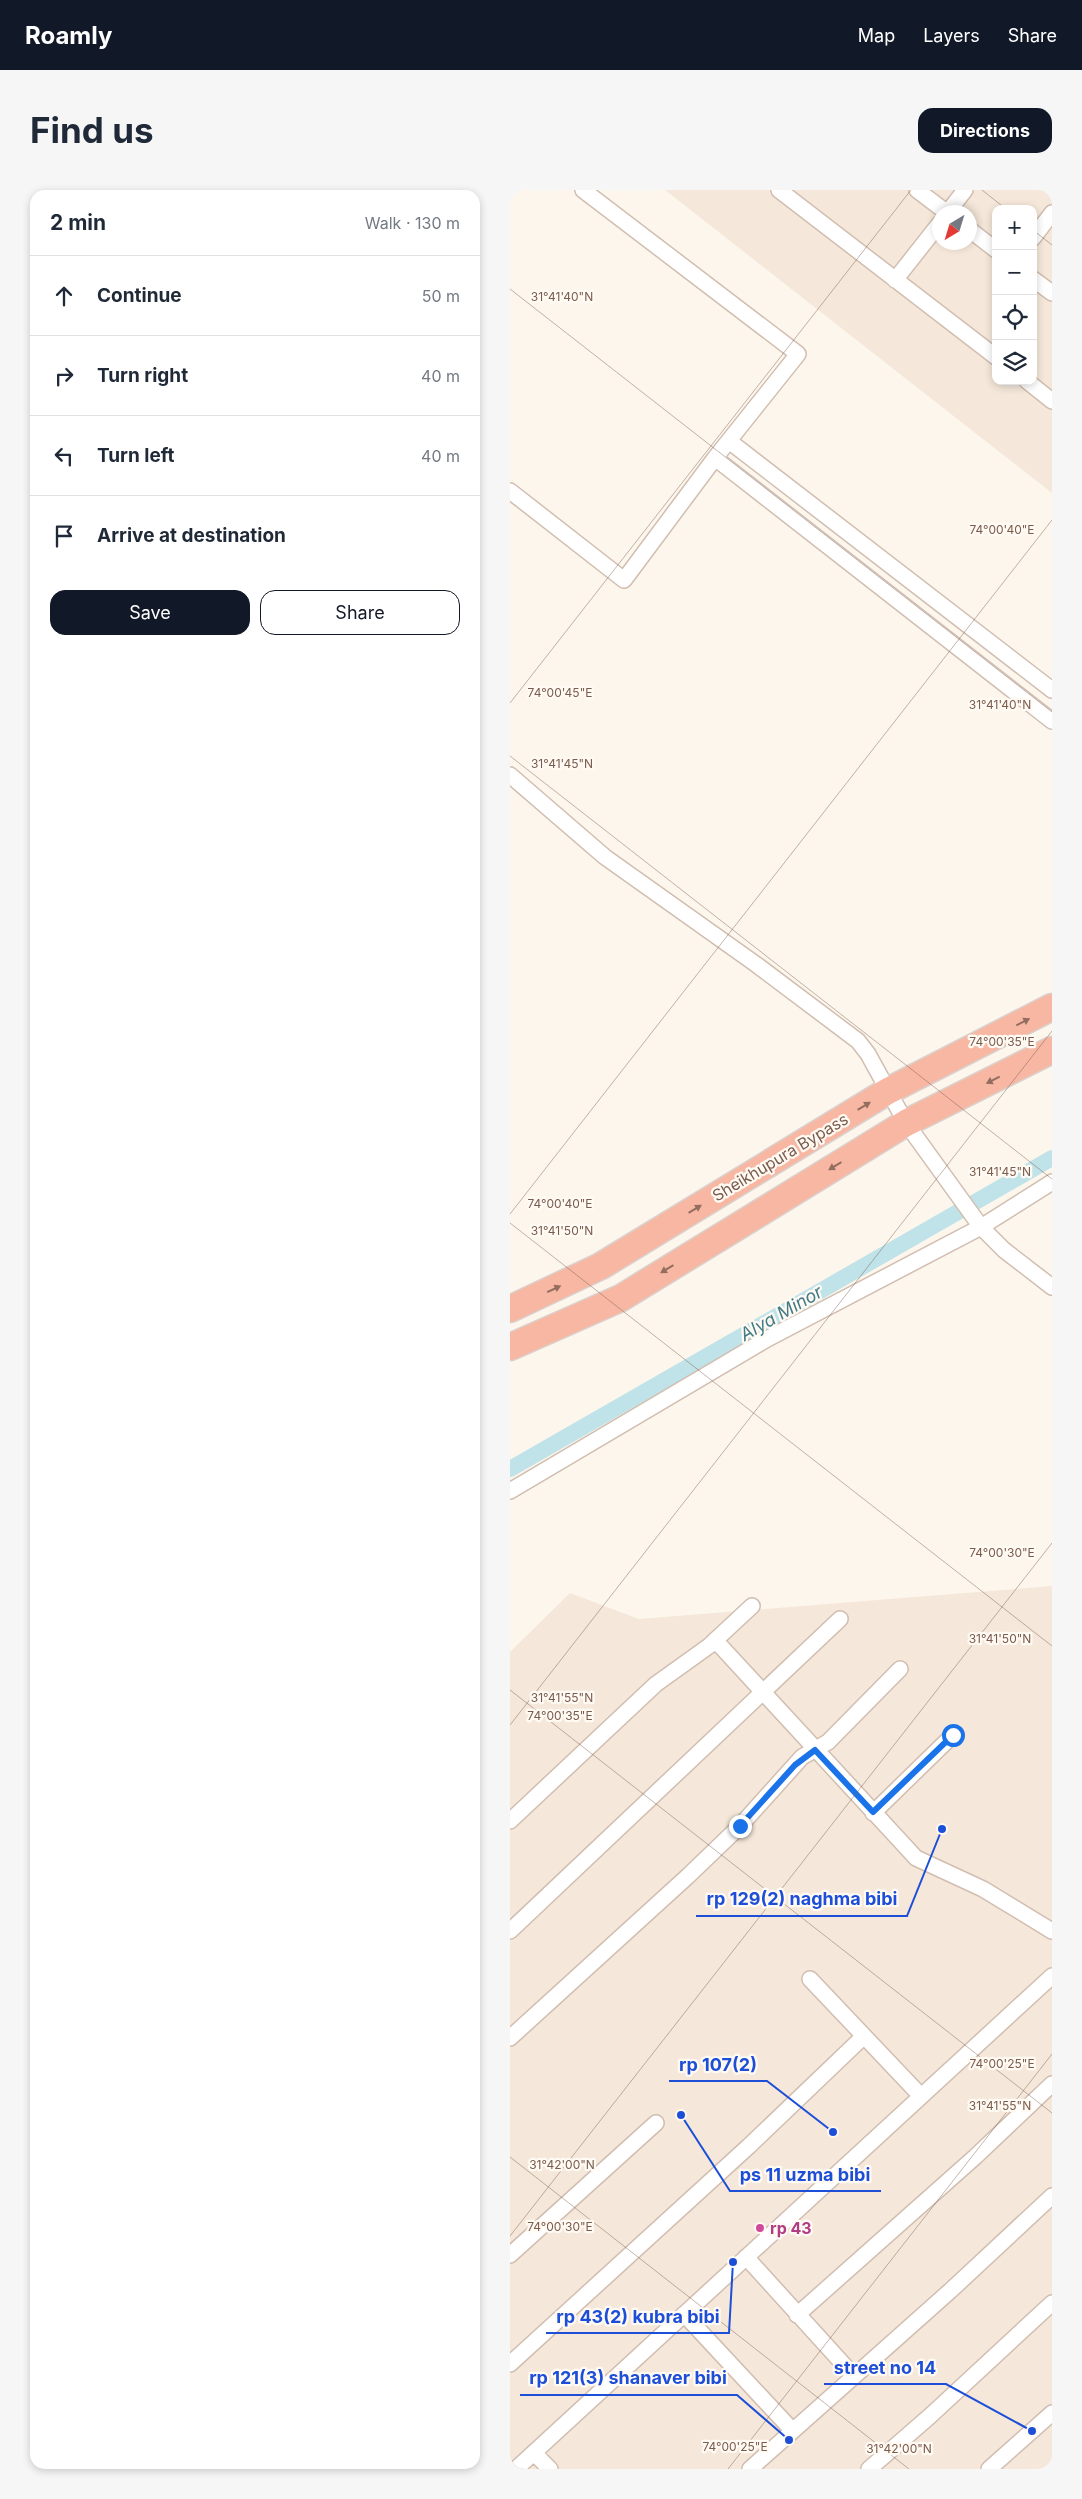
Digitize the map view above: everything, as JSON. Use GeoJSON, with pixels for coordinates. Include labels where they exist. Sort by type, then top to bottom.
{"type":"FeatureCollection","features":[{"type":"Feature","properties":{"kind":"highway","name":"Sheikhupura Bypass"},"geometry":{"type":"LineString","coordinates":[[510,1309],[601,1266],[888,1091],[1052,1007]]}},
{"type":"Feature","properties":{"kind":"highway"},"geometry":{"type":"LineString","coordinates":[[510,1347],[621,1298],[906,1123],[1052,1050]]}},
{"type":"Feature","properties":{"kind":"street"},"geometry":{"type":"LineString","coordinates":[[510,491],[624,580],[715,458],[798,354],[584,190]]}},
{"type":"Feature","properties":{"kind":"street"},"geometry":{"type":"LineString","coordinates":[[779,190],[992,354]]}},
{"type":"Feature","properties":{"kind":"street"},"geometry":{"type":"LineString","coordinates":[[917,190],[937,205]]}},
{"type":"Feature","properties":{"kind":"street"},"geometry":{"type":"LineString","coordinates":[[953,205],[965,190]]}},
{"type":"Feature","properties":{"kind":"street"},"geometry":{"type":"LineString","coordinates":[[1037,233],[1052,214]]}},
{"type":"Feature","properties":{"kind":"street"},"geometry":{"type":"LineString","coordinates":[[895,280],[932,233]]}},
{"type":"Feature","properties":{"kind":"street"},"geometry":{"type":"LineString","coordinates":[[977,235],[992,247]]}},
{"type":"Feature","properties":{"kind":"street"},"geometry":{"type":"LineString","coordinates":[[1037,282],[1052,293]]}},
{"type":"Feature","properties":{"kind":"street"},"geometry":{"type":"LineString","coordinates":[[1032,385],[1052,401]]}},
{"type":"Feature","properties":{"kind":"street"},"geometry":{"type":"LineString","coordinates":[[729,441],[1052,690]]}},
{"type":"Feature","properties":{"kind":"street"},"geometry":{"type":"LineString","coordinates":[[715,458],[1052,721]]}},
{"type":"Feature","properties":{"kind":"street"},"geometry":{"type":"LineString","coordinates":[[510,775],[604,857],[757,965],[858,1041],[906,1123],[981,1227],[1004,1250],[1052,1287]]}},
{"type":"Feature","properties":{"kind":"street"},"geometry":{"type":"LineString","coordinates":[[510,1491],[767,1339],[981,1227],[1052,1182]]}},
{"type":"Feature","properties":{"kind":"street"},"geometry":{"type":"LineString","coordinates":[[510,1821],[656,1684],[715,1640],[752,1606]]}},
{"type":"Feature","properties":{"kind":"street"},"geometry":{"type":"LineString","coordinates":[[510,1931],[840,1619]]}},
{"type":"Feature","properties":{"kind":"street"},"geometry":{"type":"LineString","coordinates":[[715,1640],[916,1858],[982,1889],[1052,1932]]}},
{"type":"Feature","properties":{"kind":"street"},"geometry":{"type":"LineString","coordinates":[[510,2038],[688,1876],[740,1826],[795,1765],[828,1742],[900,1669]]}},
{"type":"Feature","properties":{"kind":"street"},"geometry":{"type":"LineString","coordinates":[[873,1812],[953,1735]]}},
{"type":"Feature","properties":{"kind":"street"},"geometry":{"type":"LineString","coordinates":[[516,2469],[920,2095],[1052,1976]]}},
{"type":"Feature","properties":{"kind":"street"},"geometry":{"type":"LineString","coordinates":[[810,1979],[920,2095]]}},
{"type":"Feature","properties":{"kind":"street"},"geometry":{"type":"LineString","coordinates":[[510,2364],[742,2152],[864,2036]]}},
{"type":"Feature","properties":{"kind":"street"},"geometry":{"type":"LineString","coordinates":[[797,2314],[975,2157],[1052,2084]]}},
{"type":"Feature","properties":{"kind":"street"},"geometry":{"type":"LineString","coordinates":[[510,2255],[656,2123]]}},
{"type":"Feature","properties":{"kind":"street"},"geometry":{"type":"LineString","coordinates":[[750,2469],[1052,2196]]}},
{"type":"Feature","properties":{"kind":"street"},"geometry":{"type":"LineString","coordinates":[[746,2258],[854,2376]]}},
{"type":"Feature","properties":{"kind":"street"},"geometry":{"type":"LineString","coordinates":[[869,2469],[930,2416],[1052,2303]]}},
{"type":"Feature","properties":{"kind":"street"},"geometry":{"type":"LineString","coordinates":[[684,2314],[792,2430]]}},
{"type":"Feature","properties":{"kind":"street"},"geometry":{"type":"LineString","coordinates":[[989,2469],[1052,2413]]}},
{"type":"Feature","properties":{"kind":"street"},"geometry":{"type":"LineString","coordinates":[[534,2453],[550,2469]]}},
{"type":"Feature","properties":{"kind":"shaded area"},"geometry":{"type":"Polygon","coordinates":[[[665,190],[1052,190],[1052,493],[665,190]]]}},
{"type":"Feature","properties":{"kind":"shaded area"},"geometry":{"type":"Polygon","coordinates":[[[1052,1586],[1052,2469],[510,2469],[510,1652],[570,1593],[639,1619],[1052,1586]]]}},
{"type":"Feature","properties":{"kind":"waterway","name":"Alya Minor"},"geometry":{"type":"LineString","coordinates":[[510,1469],[1052,1158]]}},
{"type":"Feature","properties":{"kind":"place","name":"rp 129(2) naghma bibi"},"geometry":{"type":"Point","coordinates":[942,1829]}},
{"type":"Feature","properties":{"kind":"place","name":"ps 11 uzma bibi"},"geometry":{"type":"Point","coordinates":[681,2115]}},
{"type":"Feature","properties":{"kind":"place","name":"rp 107(2)"},"geometry":{"type":"Point","coordinates":[833,2132]}},
{"type":"Feature","properties":{"kind":"place","name":"rp 43"},"geometry":{"type":"Point","coordinates":[760,2228]}},
{"type":"Feature","properties":{"kind":"place","name":"rp 43(2) kubra bibi"},"geometry":{"type":"Point","coordinates":[733,2262]}},
{"type":"Feature","properties":{"kind":"place","name":"street no 14"},"geometry":{"type":"Point","coordinates":[1032,2431]}},
{"type":"Feature","properties":{"kind":"place","name":"rp 121(3) shanaver bibi"},"geometry":{"type":"Point","coordinates":[789,2440]}},
{"type":"Feature","properties":{"kind":"route"},"geometry":{"type":"LineString","coordinates":[[740,1826],[802,1757],[810,1752],[815,1750],[873,1812],[953,1735]]}}]}
